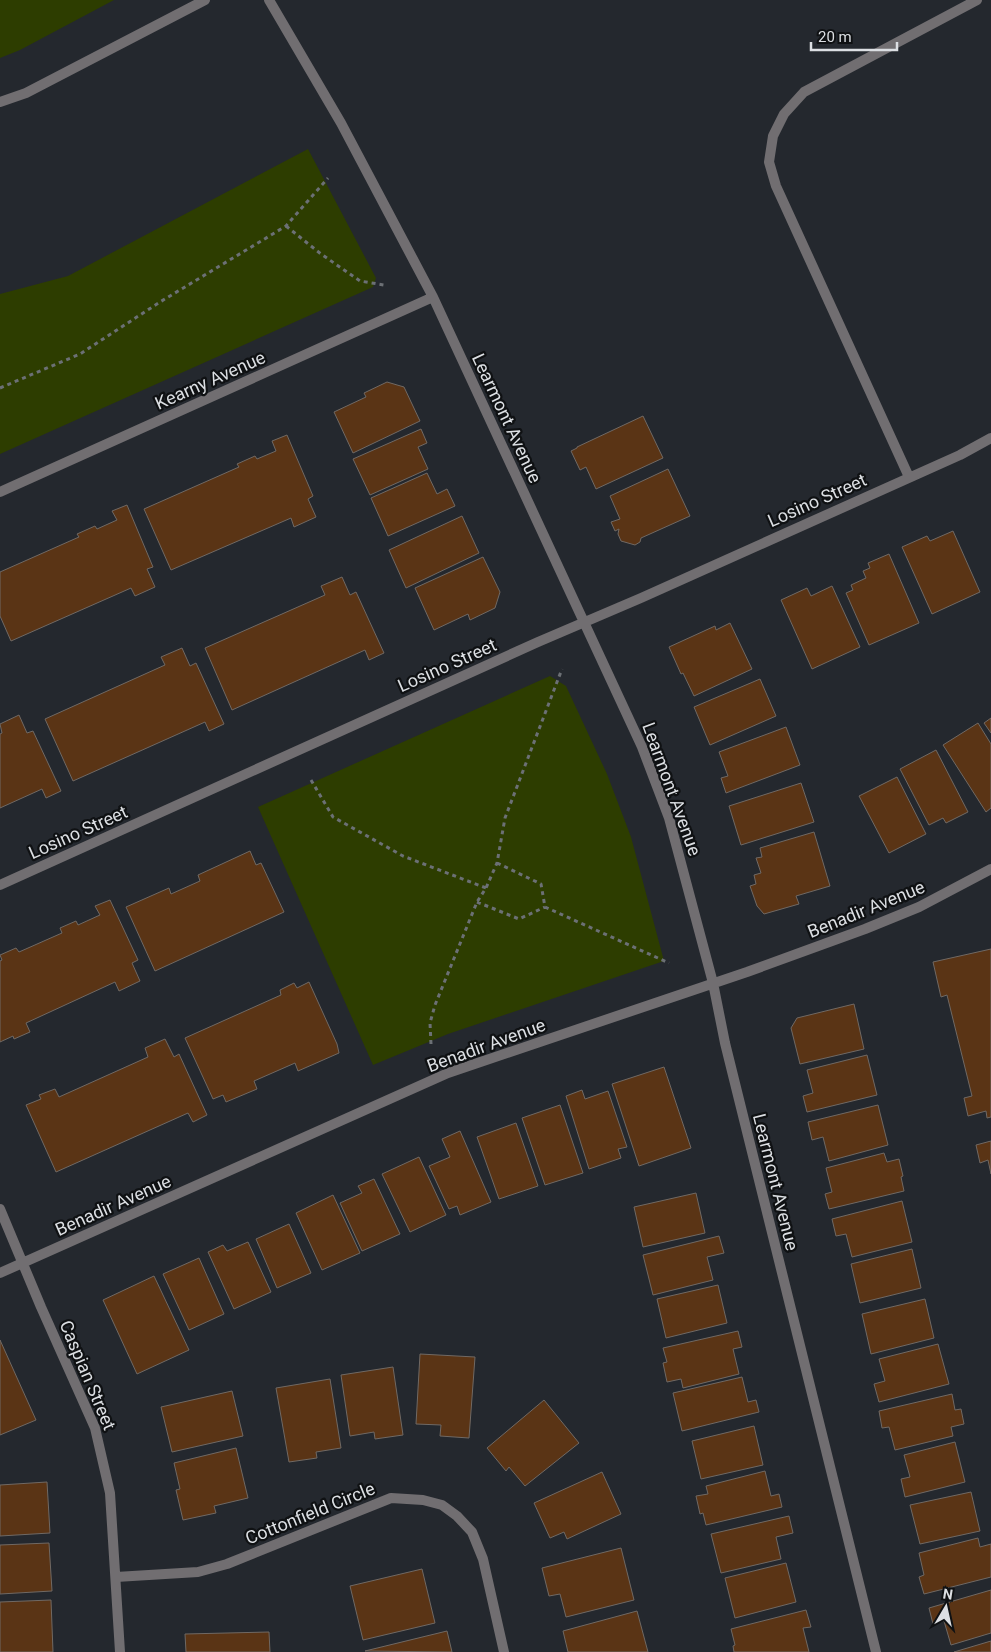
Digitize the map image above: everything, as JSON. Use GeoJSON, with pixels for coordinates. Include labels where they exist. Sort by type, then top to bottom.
{"type":"FeatureCollection","features":[{"type":"Feature","properties":{"kind":"street"},"geometry":{"type":"LineString","coordinates":[[0,102],[26,93],[205,0]]}},
{"type":"Feature","properties":{"kind":"street","name":"Learmont Avenue"},"geometry":{"type":"LineString","coordinates":[[269,0],[341,123],[433,297],[642,747],[669,818],[714,983],[725,1043],[876,1652]]}},
{"type":"Feature","properties":{"kind":"street"},"geometry":{"type":"LineString","coordinates":[[908,477],[776,186],[770,162],[774,136],[784,114],[804,92],[977,0]]}},
{"type":"Feature","properties":{"kind":"street","name":"Kearny Avenue"},"geometry":{"type":"LineString","coordinates":[[0,492],[433,297]]}},
{"type":"Feature","properties":{"kind":"street","name":"Losino Street"},"geometry":{"type":"LineString","coordinates":[[0,885],[960,455],[991,438]]}},
{"type":"Feature","properties":{"kind":"street","name":"Benadir Avenue"},"geometry":{"type":"LineString","coordinates":[[0,1273],[448,1073],[714,983],[865,929],[919,907],[991,869]]}},
{"type":"Feature","properties":{"kind":"street","name":"Caspian Street"},"geometry":{"type":"LineString","coordinates":[[0,1209],[95,1428],[110,1493],[120,1652]]}},
{"type":"Feature","properties":{"kind":"street","name":"Cottonfield Circle"},"geometry":{"type":"LineString","coordinates":[[116,1576],[198,1572],[227,1564],[391,1498],[423,1500],[442,1505],[457,1516],[472,1532],[483,1559],[504,1652]]}},
{"type":"Feature","properties":{"kind":"path"},"geometry":{"type":"LineString","coordinates":[[0,388],[80,354],[160,302],[286,226],[328,178]]}},
{"type":"Feature","properties":{"kind":"path"},"geometry":{"type":"LineString","coordinates":[[286,226],[321,254],[360,281],[384,285]]}},
{"type":"Feature","properties":{"kind":"path"},"geometry":{"type":"LineString","coordinates":[[431,1044],[430,1023],[435,1005],[477,902],[486,888],[497,863],[506,818],[562,669]]}},
{"type":"Feature","properties":{"kind":"path"},"geometry":{"type":"LineString","coordinates":[[311,780],[333,817],[403,856],[486,888]]}},
{"type":"Feature","properties":{"kind":"path"},"geometry":{"type":"LineString","coordinates":[[497,863],[541,884],[545,906]]}},
{"type":"Feature","properties":{"kind":"path"},"geometry":{"type":"LineString","coordinates":[[477,902],[520,919],[545,906]]}},
{"type":"Feature","properties":{"kind":"path"},"geometry":{"type":"LineString","coordinates":[[545,906],[669,963]]}},
{"type":"Feature","properties":{"kind":"green space"},"geometry":{"type":"Polygon","coordinates":[[[0,0],[114,0],[20,50],[0,58],[0,0]]]}},
{"type":"Feature","properties":{"kind":"green space"},"geometry":{"type":"Polygon","coordinates":[[[308,149],[376,278],[373,287],[0,454],[0,294],[68,276],[308,149]]]}},
{"type":"Feature","properties":{"kind":"green space"},"geometry":{"type":"Polygon","coordinates":[[[550,676],[566,686],[607,774],[631,837],[664,961],[448,1034],[373,1065],[258,807],[550,676]]]}},
{"type":"Feature","properties":{"kind":"building"},"geometry":{"type":"Polygon","coordinates":[[[387,382],[404,387],[420,421],[353,453],[334,412],[366,397],[364,393],[387,382]]]}},
{"type":"Feature","properties":{"kind":"building"},"geometry":{"type":"Polygon","coordinates":[[[643,416],[663,458],[596,489],[586,467],[580,470],[571,451],[643,416]]]}},
{"type":"Feature","properties":{"kind":"building"},"geometry":{"type":"Polygon","coordinates":[[[421,429],[427,443],[418,447],[428,469],[370,495],[353,459],[421,429]]]}},
{"type":"Feature","properties":{"kind":"building"},"geometry":{"type":"Polygon","coordinates":[[[287,435],[313,496],[308,499],[316,517],[294,527],[291,518],[171,570],[144,509],[239,467],[237,464],[255,456],[257,459],[276,451],[272,441],[287,435]]]}},
{"type":"Feature","properties":{"kind":"building"},"geometry":{"type":"Polygon","coordinates":[[[668,469],[690,516],[641,538],[640,542],[635,545],[621,541],[618,534],[619,529],[615,531],[611,522],[620,519],[610,496],[668,469]]]}},
{"type":"Feature","properties":{"kind":"building"},"geometry":{"type":"Polygon","coordinates":[[[427,473],[437,494],[447,489],[455,506],[388,536],[371,498],[427,473]]]}},
{"type":"Feature","properties":{"kind":"building"},"geometry":{"type":"Polygon","coordinates":[[[127,505],[153,567],[147,569],[155,587],[135,596],[131,588],[11,641],[0,616],[0,572],[79,537],[77,534],[95,526],[97,529],[117,520],[112,511],[127,505]]]}},
{"type":"Feature","properties":{"kind":"building"},"geometry":{"type":"Polygon","coordinates":[[[462,516],[479,553],[406,588],[389,550],[462,516]]]}},
{"type":"Feature","properties":{"kind":"building"},"geometry":{"type":"Polygon","coordinates":[[[953,531],[980,592],[932,614],[902,547],[927,536],[930,541],[953,531]]]}},
{"type":"Feature","properties":{"kind":"building"},"geometry":{"type":"Polygon","coordinates":[[[889,554],[919,623],[869,645],[846,593],[853,590],[851,585],[866,578],[863,571],[870,568],[868,563],[889,554]]]}},
{"type":"Feature","properties":{"kind":"building"},"geometry":{"type":"Polygon","coordinates":[[[483,557],[500,592],[495,608],[470,620],[468,614],[434,630],[415,588],[483,557]]]}},
{"type":"Feature","properties":{"kind":"building"},"geometry":{"type":"Polygon","coordinates":[[[342,577],[350,595],[356,592],[384,653],[369,660],[365,650],[232,710],[205,648],[325,595],[321,586],[342,577]]]}},
{"type":"Feature","properties":{"kind":"building"},"geometry":{"type":"Polygon","coordinates":[[[832,586],[860,647],[812,669],[781,600],[807,588],[811,596],[832,586]]]}},
{"type":"Feature","properties":{"kind":"building"},"geometry":{"type":"Polygon","coordinates":[[[730,623],[752,669],[694,696],[683,673],[681,674],[669,647],[715,626],[716,630],[730,623]]]}},
{"type":"Feature","properties":{"kind":"building"},"geometry":{"type":"Polygon","coordinates":[[[182,648],[190,666],[196,663],[224,724],[209,731],[205,722],[73,781],[45,719],[165,665],[161,657],[182,648]]]}},
{"type":"Feature","properties":{"kind":"building"},"geometry":{"type":"Polygon","coordinates":[[[760,679],[776,716],[710,745],[694,707],[760,679]]]}},
{"type":"Feature","properties":{"kind":"building"},"geometry":{"type":"Polygon","coordinates":[[[19,715],[27,733],[33,731],[61,791],[46,798],[42,789],[0,808],[0,734],[2,733],[0,724],[19,715]]]}},
{"type":"Feature","properties":{"kind":"building"},"geometry":{"type":"Polygon","coordinates":[[[991,718],[991,733],[984,723],[991,718]]]}},
{"type":"Feature","properties":{"kind":"building"},"geometry":{"type":"Polygon","coordinates":[[[978,723],[991,744],[991,808],[986,812],[943,745],[978,723]]]}},
{"type":"Feature","properties":{"kind":"building"},"geometry":{"type":"Polygon","coordinates":[[[786,727],[800,765],[726,793],[721,778],[728,776],[719,752],[786,727]]]}},
{"type":"Feature","properties":{"kind":"building"},"geometry":{"type":"Polygon","coordinates":[[[936,750],[968,812],[946,823],[943,818],[929,825],[900,769],[936,750]]]}},
{"type":"Feature","properties":{"kind":"building"},"geometry":{"type":"Polygon","coordinates":[[[897,777],[926,834],[889,853],[859,796],[897,777]]]}},
{"type":"Feature","properties":{"kind":"building"},"geometry":{"type":"Polygon","coordinates":[[[801,783],[814,822],[741,845],[729,806],[801,783]]]}},
{"type":"Feature","properties":{"kind":"building"},"geometry":{"type":"Polygon","coordinates":[[[814,832],[830,886],[796,896],[799,904],[764,914],[757,906],[750,886],[756,884],[754,875],[761,873],[756,858],[762,857],[760,848],[814,832]]]}},
{"type":"Feature","properties":{"kind":"building"},"geometry":{"type":"Polygon","coordinates":[[[250,851],[256,865],[261,863],[284,912],[155,971],[126,907],[169,888],[171,894],[200,881],[198,875],[250,851]]]}},
{"type":"Feature","properties":{"kind":"building"},"geometry":{"type":"Polygon","coordinates":[[[110,900],[138,960],[132,963],[140,981],[119,991],[115,982],[26,1023],[30,1032],[14,1039],[13,1036],[0,1042],[0,961],[2,960],[0,955],[16,948],[19,952],[62,933],[60,928],[76,921],[78,925],[100,915],[95,906],[110,900]]]}},
{"type":"Feature","properties":{"kind":"building"},"geometry":{"type":"Polygon","coordinates":[[[991,949],[991,1117],[987,1118],[986,1111],[968,1116],[964,1098],[972,1096],[947,995],[941,997],[933,962],[991,949]]]}},
{"type":"Feature","properties":{"kind":"building"},"geometry":{"type":"Polygon","coordinates":[[[309,982],[337,1044],[339,1053],[298,1071],[295,1063],[254,1081],[257,1089],[226,1102],[223,1095],[213,1099],[185,1038],[281,995],[280,990],[294,983],[297,988],[309,982]]]}},
{"type":"Feature","properties":{"kind":"building"},"geometry":{"type":"Polygon","coordinates":[[[854,1004],[864,1049],[800,1064],[791,1028],[797,1018],[854,1004]]]}},
{"type":"Feature","properties":{"kind":"building"},"geometry":{"type":"Polygon","coordinates":[[[165,1039],[174,1057],[179,1054],[207,1115],[193,1122],[188,1113],[56,1172],[26,1105],[41,1099],[39,1095],[55,1089],[59,1097],[148,1057],[145,1048],[165,1039]]]}},
{"type":"Feature","properties":{"kind":"building"},"geometry":{"type":"Polygon","coordinates":[[[867,1055],[877,1095],[807,1112],[803,1096],[813,1093],[807,1070],[867,1055]]]}},
{"type":"Feature","properties":{"kind":"building"},"geometry":{"type":"Polygon","coordinates":[[[664,1067],[691,1148],[639,1166],[612,1084],[664,1067]]]}},
{"type":"Feature","properties":{"kind":"building"},"geometry":{"type":"Polygon","coordinates":[[[582,1090],[585,1099],[608,1091],[627,1147],[618,1149],[621,1158],[589,1169],[566,1096],[582,1090]]]}},
{"type":"Feature","properties":{"kind":"building"},"geometry":{"type":"Polygon","coordinates":[[[560,1105],[583,1173],[545,1185],[522,1118],[560,1105]]]}},
{"type":"Feature","properties":{"kind":"building"},"geometry":{"type":"Polygon","coordinates":[[[878,1105],[888,1145],[829,1161],[823,1137],[812,1140],[808,1122],[878,1105]]]}},
{"type":"Feature","properties":{"kind":"building"},"geometry":{"type":"Polygon","coordinates":[[[516,1123],[538,1186],[499,1199],[477,1137],[516,1123]]]}},
{"type":"Feature","properties":{"kind":"building"},"geometry":{"type":"Polygon","coordinates":[[[460,1131],[491,1202],[460,1215],[457,1206],[449,1209],[429,1166],[450,1157],[442,1139],[460,1131]]]}},
{"type":"Feature","properties":{"kind":"building"},"geometry":{"type":"Polygon","coordinates":[[[991,1141],[991,1174],[988,1160],[980,1163],[976,1145],[991,1141]]]}},
{"type":"Feature","properties":{"kind":"building"},"geometry":{"type":"Polygon","coordinates":[[[884,1153],[887,1162],[899,1159],[904,1191],[829,1209],[825,1194],[832,1192],[826,1168],[884,1153]]]}},
{"type":"Feature","properties":{"kind":"building"},"geometry":{"type":"Polygon","coordinates":[[[419,1157],[446,1215],[410,1232],[382,1174],[419,1157]]]}},
{"type":"Feature","properties":{"kind":"building"},"geometry":{"type":"Polygon","coordinates":[[[374,1179],[400,1234],[362,1251],[340,1203],[362,1193],[358,1186],[374,1179]]]}},
{"type":"Feature","properties":{"kind":"building"},"geometry":{"type":"Polygon","coordinates":[[[696,1193],[705,1233],[643,1247],[634,1207],[696,1193]]]}},
{"type":"Feature","properties":{"kind":"building"},"geometry":{"type":"Polygon","coordinates":[[[333,1195],[360,1253],[322,1270],[296,1213],[333,1195]]]}},
{"type":"Feature","properties":{"kind":"building"},"geometry":{"type":"Polygon","coordinates":[[[902,1201],[912,1242],[852,1257],[846,1234],[836,1236],[832,1219],[902,1201]]]}},
{"type":"Feature","properties":{"kind":"building"},"geometry":{"type":"Polygon","coordinates":[[[289,1224],[311,1273],[277,1288],[256,1239],[289,1224]]]}},
{"type":"Feature","properties":{"kind":"building"},"geometry":{"type":"Polygon","coordinates":[[[719,1236],[724,1253],[707,1257],[713,1280],[653,1295],[643,1255],[719,1236]]]}},
{"type":"Feature","properties":{"kind":"building"},"geometry":{"type":"Polygon","coordinates":[[[248,1242],[271,1292],[234,1309],[208,1252],[223,1245],[227,1251],[248,1242]]]}},
{"type":"Feature","properties":{"kind":"building"},"geometry":{"type":"Polygon","coordinates":[[[912,1249],[921,1288],[860,1303],[851,1264],[912,1249]]]}},
{"type":"Feature","properties":{"kind":"building"},"geometry":{"type":"Polygon","coordinates":[[[199,1258],[224,1314],[189,1330],[163,1274],[199,1258]]]}},
{"type":"Feature","properties":{"kind":"building"},"geometry":{"type":"Polygon","coordinates":[[[154,1276],[189,1350],[137,1374],[103,1300],[154,1276]]]}},
{"type":"Feature","properties":{"kind":"building"},"geometry":{"type":"Polygon","coordinates":[[[718,1285],[727,1323],[666,1338],[657,1299],[718,1285]]]}},
{"type":"Feature","properties":{"kind":"building"},"geometry":{"type":"Polygon","coordinates":[[[925,1299],[934,1338],[871,1354],[862,1314],[925,1299]]]}},
{"type":"Feature","properties":{"kind":"building"},"geometry":{"type":"Polygon","coordinates":[[[738,1331],[742,1347],[733,1349],[739,1374],[683,1388],[681,1379],[667,1382],[663,1363],[667,1362],[663,1348],[738,1331]]]}},
{"type":"Feature","properties":{"kind":"building"},"geometry":{"type":"Polygon","coordinates":[[[0,1340],[36,1420],[0,1435],[0,1340]]]}},
{"type":"Feature","properties":{"kind":"building"},"geometry":{"type":"Polygon","coordinates":[[[938,1344],[949,1384],[879,1402],[874,1384],[885,1381],[879,1359],[938,1344]]]}},
{"type":"Feature","properties":{"kind":"building"},"geometry":{"type":"Polygon","coordinates":[[[420,1354],[475,1357],[469,1438],[440,1436],[441,1425],[416,1424],[420,1354]]]}},
{"type":"Feature","properties":{"kind":"building"},"geometry":{"type":"Polygon","coordinates":[[[393,1367],[403,1435],[375,1439],[374,1432],[350,1436],[341,1375],[393,1367]]]}},
{"type":"Feature","properties":{"kind":"building"},"geometry":{"type":"Polygon","coordinates":[[[742,1377],[748,1402],[756,1400],[759,1412],[682,1431],[673,1393],[742,1377]]]}},
{"type":"Feature","properties":{"kind":"building"},"geometry":{"type":"Polygon","coordinates":[[[330,1379],[341,1448],[316,1452],[317,1458],[289,1462],[276,1388],[330,1379]]]}},
{"type":"Feature","properties":{"kind":"building"},"geometry":{"type":"Polygon","coordinates":[[[232,1391],[243,1436],[172,1452],[161,1407],[232,1391]]]}},
{"type":"Feature","properties":{"kind":"building"},"geometry":{"type":"Polygon","coordinates":[[[952,1394],[955,1410],[961,1409],[964,1424],[951,1427],[953,1436],[895,1450],[889,1427],[882,1428],[879,1411],[952,1394]]]}},
{"type":"Feature","properties":{"kind":"building"},"geometry":{"type":"Polygon","coordinates":[[[544,1400],[579,1443],[525,1486],[509,1467],[506,1471],[487,1448],[544,1400]]]}},
{"type":"Feature","properties":{"kind":"building"},"geometry":{"type":"Polygon","coordinates":[[[754,1426],[763,1465],[701,1479],[692,1441],[754,1426]]]}},
{"type":"Feature","properties":{"kind":"building"},"geometry":{"type":"Polygon","coordinates":[[[955,1442],[965,1482],[905,1497],[901,1479],[910,1477],[904,1455],[955,1442]]]}},
{"type":"Feature","properties":{"kind":"building"},"geometry":{"type":"Polygon","coordinates":[[[236,1448],[248,1498],[214,1506],[216,1513],[183,1520],[176,1490],[180,1489],[174,1463],[236,1448]]]}},
{"type":"Feature","properties":{"kind":"building"},"geometry":{"type":"Polygon","coordinates":[[[765,1471],[771,1496],[779,1494],[782,1507],[706,1525],[703,1513],[700,1514],[696,1496],[708,1494],[706,1486],[765,1471]]]}},
{"type":"Feature","properties":{"kind":"building"},"geometry":{"type":"Polygon","coordinates":[[[602,1472],[621,1514],[567,1539],[564,1532],[550,1538],[534,1503],[602,1472]]]}},
{"type":"Feature","properties":{"kind":"building"},"geometry":{"type":"Polygon","coordinates":[[[47,1482],[50,1533],[0,1536],[0,1485],[47,1482]]]}},
{"type":"Feature","properties":{"kind":"building"},"geometry":{"type":"Polygon","coordinates":[[[971,1492],[980,1531],[920,1544],[910,1505],[971,1492]]]}},
{"type":"Feature","properties":{"kind":"building"},"geometry":{"type":"Polygon","coordinates":[[[789,1516],[793,1533],[776,1537],[781,1559],[721,1573],[711,1534],[789,1516]]]}},
{"type":"Feature","properties":{"kind":"building"},"geometry":{"type":"Polygon","coordinates":[[[978,1538],[980,1547],[991,1544],[991,1577],[924,1594],[919,1577],[924,1575],[919,1553],[978,1538]]]}},
{"type":"Feature","properties":{"kind":"building"},"geometry":{"type":"Polygon","coordinates":[[[49,1543],[52,1591],[0,1594],[0,1545],[49,1543]]]}},
{"type":"Feature","properties":{"kind":"building"},"geometry":{"type":"Polygon","coordinates":[[[621,1548],[634,1600],[566,1617],[560,1594],[549,1596],[542,1568],[621,1548]]]}},
{"type":"Feature","properties":{"kind":"building"},"geometry":{"type":"Polygon","coordinates":[[[786,1563],[796,1602],[735,1618],[725,1578],[786,1563]]]}},
{"type":"Feature","properties":{"kind":"building"},"geometry":{"type":"Polygon","coordinates":[[[422,1569],[435,1623],[363,1640],[350,1586],[422,1569]]]}},
{"type":"Feature","properties":{"kind":"building"},"geometry":{"type":"Polygon","coordinates":[[[991,1590],[991,1633],[951,1645],[944,1621],[933,1624],[929,1608],[991,1590]]]}},
{"type":"Feature","properties":{"kind":"building"},"geometry":{"type":"Polygon","coordinates":[[[51,1600],[53,1652],[0,1652],[0,1602],[51,1600]]]}},
{"type":"Feature","properties":{"kind":"building"},"geometry":{"type":"Polygon","coordinates":[[[806,1610],[811,1627],[803,1628],[809,1652],[734,1652],[733,1646],[735,1645],[731,1629],[806,1610]]]}},
{"type":"Feature","properties":{"kind":"building"},"geometry":{"type":"Polygon","coordinates":[[[637,1611],[648,1652],[568,1652],[563,1631],[637,1611]]]}},
{"type":"Feature","properties":{"kind":"building"},"geometry":{"type":"Polygon","coordinates":[[[447,1631],[452,1652],[365,1651],[447,1631]]]}},
{"type":"Feature","properties":{"kind":"building"},"geometry":{"type":"Polygon","coordinates":[[[269,1632],[270,1652],[186,1652],[185,1634],[269,1632]]]}},
{"type":"Feature","properties":{"kind":"building"},"geometry":{"type":"Polygon","coordinates":[[[991,1641],[991,1652],[954,1652],[991,1641]]]}}]}
